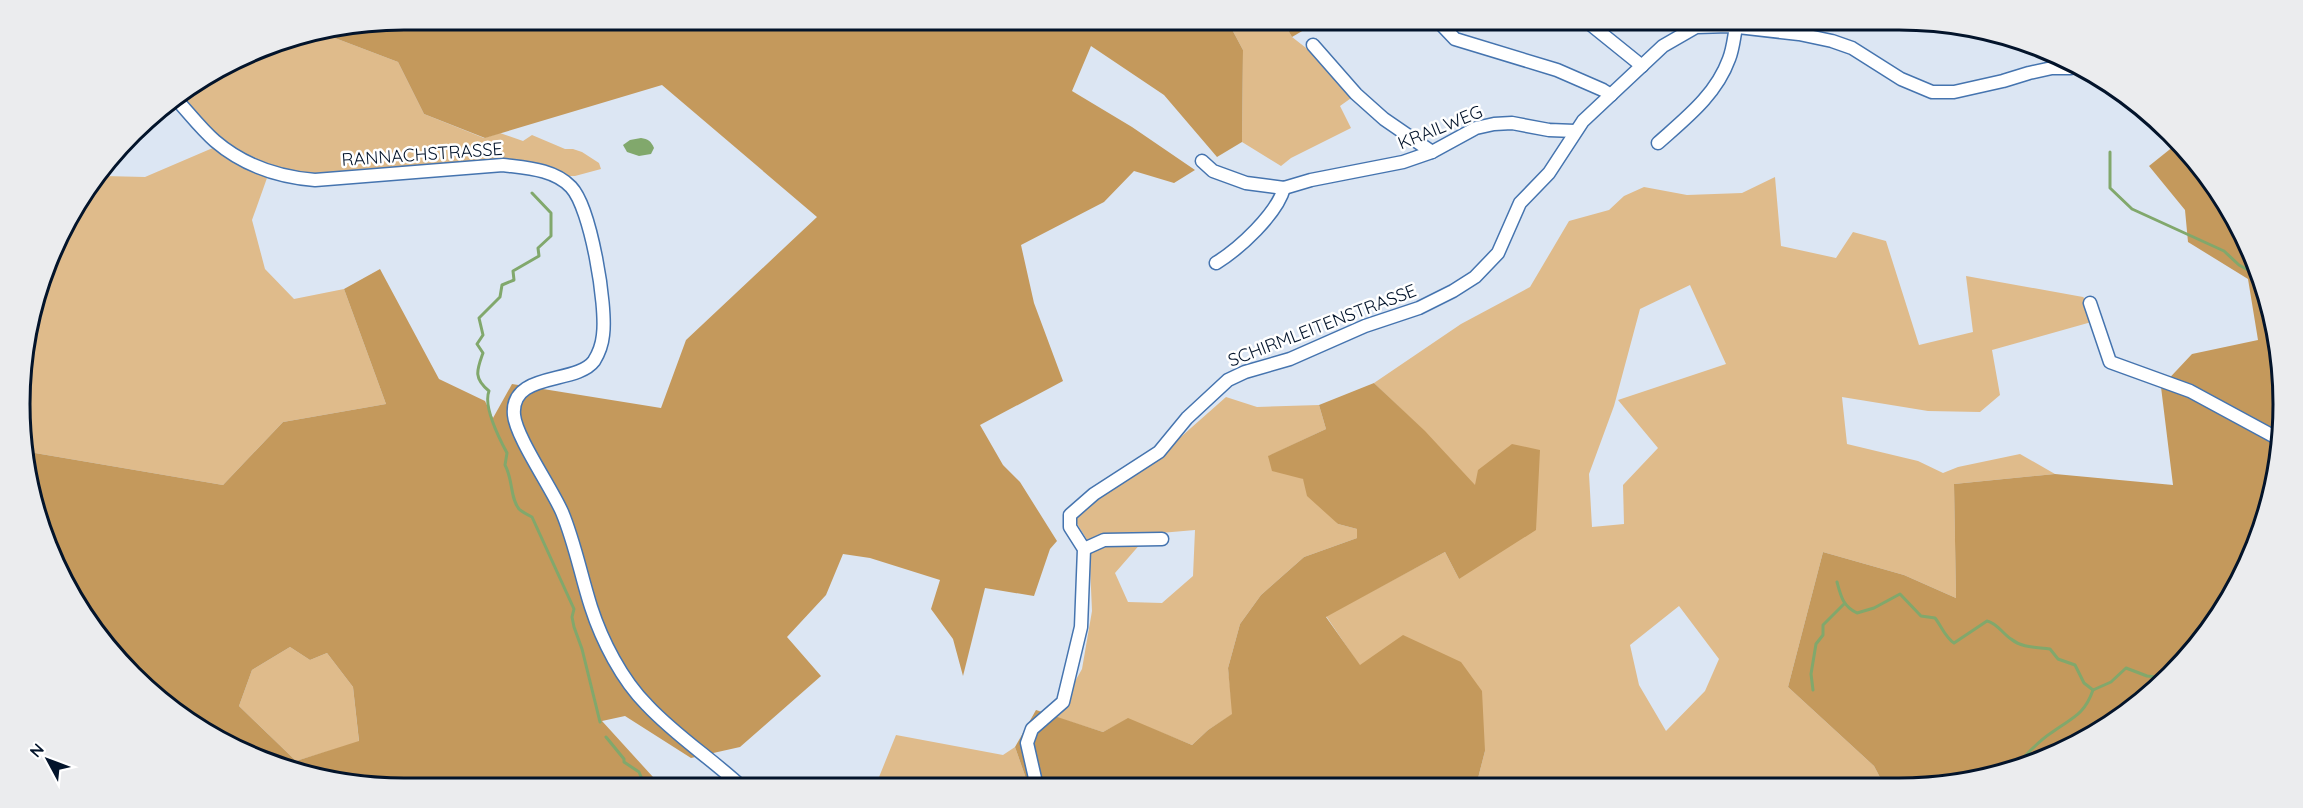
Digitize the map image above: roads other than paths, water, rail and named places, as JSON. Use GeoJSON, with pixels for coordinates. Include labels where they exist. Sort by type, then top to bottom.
{"type":"FeatureCollection","features":[{"type":"Feature","properties":{"kind":"street"},"geometry":{"type":"LineString","coordinates":[[1446,30],[1455,39],[1557,70],[1611,95]]}},
{"type":"Feature","properties":{"kind":"street"},"geometry":{"type":"LineString","coordinates":[[1597,30],[1642,66]]}},
{"type":"Feature","properties":{"kind":"street","name":"SCHIRMLEITENSTRASSE"},"geometry":{"type":"LineString","coordinates":[[1084,549],[1070,527],[1070,515],[1094,494],[1159,452],[1194,411],[1228,380],[1245,372],[1269,367],[1365,326],[1419,308],[1475,277],[1498,253],[1520,203],[1549,173],[1575,131],[1663,46],[1691,30]]}},
{"type":"Feature","properties":{"kind":"street"},"geometry":{"type":"LineString","coordinates":[[1658,143],[1707,99],[1729,58],[1735,30]]}},
{"type":"Feature","properties":{"kind":"street","name":"SCHIRMLEITENSTRASSE"},"geometry":{"type":"LineString","coordinates":[[1763,30],[1799,34],[1852,48],[1901,79],[1932,92],[1954,92],[2029,73],[2063,68]]}},
{"type":"Feature","properties":{"kind":"street"},"geometry":{"type":"LineString","coordinates":[[1313,45],[1356,94],[1384,119],[1432,152]]}},
{"type":"Feature","properties":{"kind":"street","name":"RANNACHSTRASSE"},"geometry":{"type":"LineString","coordinates":[[181,104],[213,140],[235,156],[258,168],[293,178],[315,180],[503,165],[530,168],[556,176],[571,187],[585,212],[592,240],[602,310],[603,333],[600,351],[592,363],[580,371],[532,385],[523,391],[514,414],[520,432],[562,512],[592,609],[608,647],[628,683],[660,718],[731,778]]}},
{"type":"Feature","properties":{"kind":"street","name":"KRAILWEG"},"geometry":{"type":"LineString","coordinates":[[1202,161],[1213,171],[1246,183],[1284,188],[1311,180],[1403,162],[1432,152],[1476,128],[1494,124],[1512,123],[1549,130],[1575,131]]}},
{"type":"Feature","properties":{"kind":"street"},"geometry":{"type":"LineString","coordinates":[[1216,263],[1262,222],[1282,197],[1284,188]]}},
{"type":"Feature","properties":{"kind":"street"},"geometry":{"type":"LineString","coordinates":[[2090,303],[2110,362],[2190,391],[2271,435]]}},
{"type":"Feature","properties":{"kind":"street"},"geometry":{"type":"LineString","coordinates":[[1035,778],[1027,743],[1032,729],[1063,702],[1066,693],[1081,627],[1084,549],[1104,540],[1162,539]]}},
{"type":"Feature","properties":{"kind":"waterway"},"geometry":{"type":"LineString","coordinates":[[2110,152],[2110,188],[2132,209],[2224,251],[2248,270]]}},
{"type":"Feature","properties":{"kind":"waterway"},"geometry":{"type":"LineString","coordinates":[[532,193],[551,213],[551,236],[538,248],[539,256],[513,271],[514,280],[502,285],[500,297],[479,318],[483,335],[477,344],[483,353],[478,378],[489,391],[488,405],[496,431],[507,453],[505,465],[516,505],[532,517],[574,609],[572,617],[574,627],[582,649],[600,722]]}},
{"type":"Feature","properties":{"kind":"waterway"},"geometry":{"type":"LineString","coordinates":[[1837,582],[1843,600],[1857,613],[1874,608],[1900,594],[1921,616],[1935,618],[1954,643],[1987,621],[1991,622],[2015,642],[2029,647],[2050,649],[2058,659],[2075,665],[2084,683],[2093,690],[2111,682],[2126,668],[2154,677]]}},
{"type":"Feature","properties":{"kind":"waterway"},"geometry":{"type":"LineString","coordinates":[[1813,690],[1811,674],[1816,644],[1823,635],[1823,625],[1844,604]]}},
{"type":"Feature","properties":{"kind":"waterway"},"geometry":{"type":"LineString","coordinates":[[2025,756],[2039,742],[2081,711],[2093,690]]}},
{"type":"Feature","properties":{"kind":"waterway"},"geometry":{"type":"LineString","coordinates":[[606,737],[624,762],[639,772],[642,778]]}}]}
